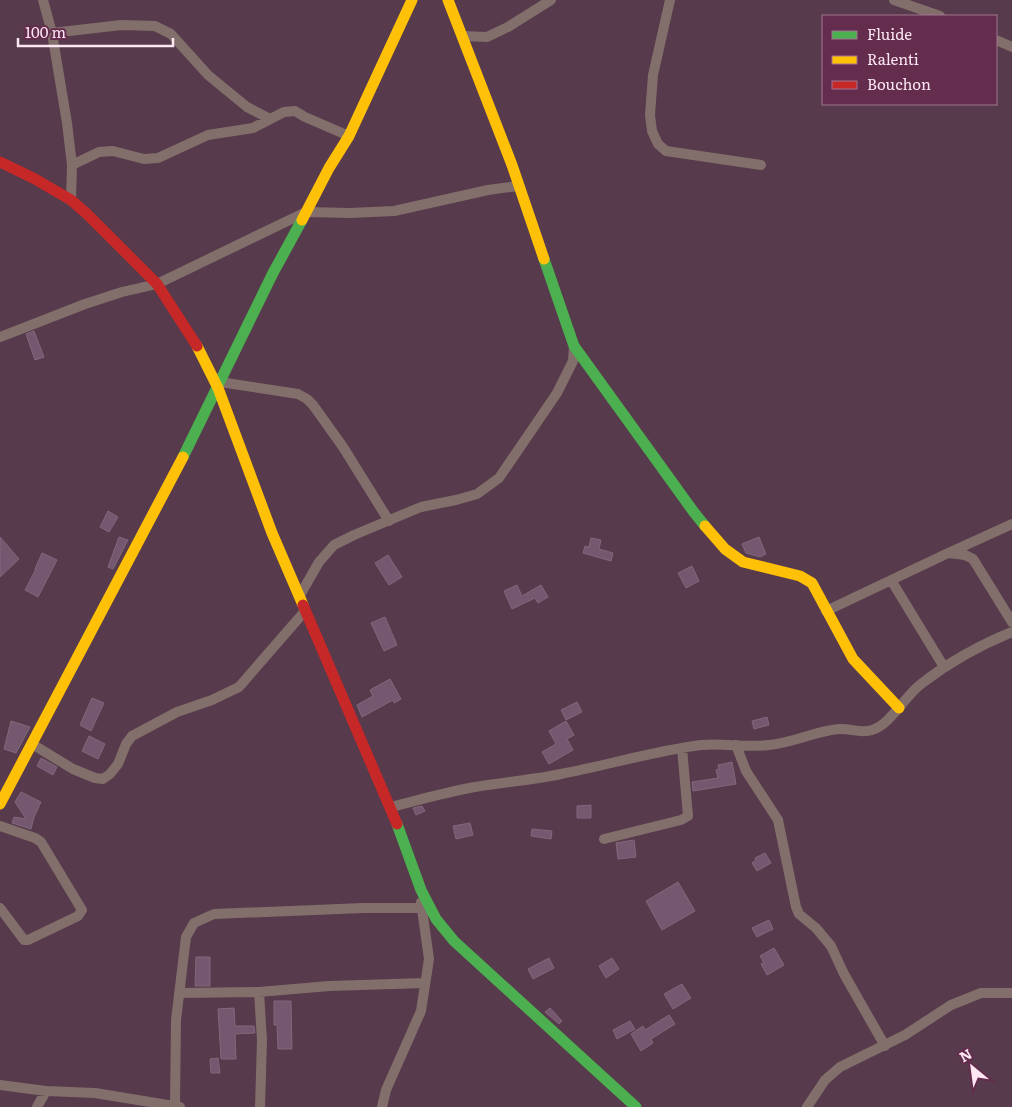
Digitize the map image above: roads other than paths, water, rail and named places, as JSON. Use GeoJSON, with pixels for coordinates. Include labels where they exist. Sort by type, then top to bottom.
{"type":"FeatureCollection","features":[{"type":"Feature","properties":{"kind":"street"},"geometry":{"type":"LineString","coordinates":[[43,0],[52,33],[72,165],[70,200]]}},
{"type":"Feature","properties":{"kind":"street"},"geometry":{"type":"LineString","coordinates":[[0,804],[204,418],[273,273],[329,168],[349,136],[412,0]]}},
{"type":"Feature","properties":{"kind":"street"},"geometry":{"type":"LineString","coordinates":[[448,0],[518,186],[574,346],[694,512],[725,549],[743,562],[800,576],[812,583],[826,612],[853,658],[899,708]]}},
{"type":"Feature","properties":{"kind":"street"},"geometry":{"type":"LineString","coordinates":[[463,36],[486,36],[508,27],[551,0]]}},
{"type":"Feature","properties":{"kind":"street"},"geometry":{"type":"LineString","coordinates":[[670,0],[654,75],[650,115],[652,130],[658,144],[666,151],[761,165]]}},
{"type":"Feature","properties":{"kind":"street"},"geometry":{"type":"LineString","coordinates":[[894,0],[937,15]]}},
{"type":"Feature","properties":{"kind":"street"},"geometry":{"type":"LineString","coordinates":[[52,33],[121,25],[155,26],[171,34],[208,75],[247,107],[270,119]]}},
{"type":"Feature","properties":{"kind":"street"},"geometry":{"type":"LineString","coordinates":[[997,40],[1012,47]]}},
{"type":"Feature","properties":{"kind":"street"},"geometry":{"type":"LineString","coordinates":[[72,165],[99,152],[113,151],[144,159],[158,158],[208,135],[253,128],[284,112],[295,111],[349,136]]}},
{"type":"Feature","properties":{"kind":"street"},"geometry":{"type":"LineString","coordinates":[[0,162],[35,179],[70,200],[157,284],[191,335],[219,385],[272,534],[391,807],[421,890],[436,919],[454,941],[636,1107]]}},
{"type":"Feature","properties":{"kind":"street"},"geometry":{"type":"LineString","coordinates":[[0,337],[85,304],[122,292],[157,284],[306,212],[350,214],[394,211],[488,190],[518,186]]}},
{"type":"Feature","properties":{"kind":"street"},"geometry":{"type":"LineString","coordinates":[[299,597],[319,562],[334,545],[421,507],[477,494],[500,478],[558,394],[573,361],[574,346]]}},
{"type":"Feature","properties":{"kind":"street"},"geometry":{"type":"LineString","coordinates":[[219,385],[298,394],[307,399],[313,404],[343,447],[388,521]]}},
{"type":"Feature","properties":{"kind":"street"},"geometry":{"type":"LineString","coordinates":[[826,612],[890,580],[1012,524]]}},
{"type":"Feature","properties":{"kind":"street"},"geometry":{"type":"LineString","coordinates":[[948,553],[965,555],[973,559],[1012,622]]}},
{"type":"Feature","properties":{"kind":"street"},"geometry":{"type":"LineString","coordinates":[[890,580],[944,667]]}},
{"type":"Feature","properties":{"kind":"street"},"geometry":{"type":"LineString","coordinates":[[32,744],[74,769],[102,779],[110,774],[118,764],[126,744],[132,736],[177,712],[212,700],[239,687],[305,611]]}},
{"type":"Feature","properties":{"kind":"street"},"geometry":{"type":"LineString","coordinates":[[391,807],[444,793],[559,775],[669,749],[710,744],[768,746],[841,729],[861,733],[874,730],[886,722],[908,695],[944,667],[982,645],[1012,632]]}},
{"type":"Feature","properties":{"kind":"street"},"geometry":{"type":"LineString","coordinates":[[736,745],[746,771],[778,820],[796,907],[800,914],[816,928],[831,946],[844,974],[885,1046]]}},
{"type":"Feature","properties":{"kind":"street"},"geometry":{"type":"LineString","coordinates":[[604,839],[682,820],[688,816],[682,748]]}},
{"type":"Feature","properties":{"kind":"street"},"geometry":{"type":"LineString","coordinates":[[0,780],[12,783]]}},
{"type":"Feature","properties":{"kind":"street"},"geometry":{"type":"LineString","coordinates":[[0,826],[35,838],[41,842],[82,910],[78,916],[28,940],[24,940],[0,908]]}},
{"type":"Feature","properties":{"kind":"street"},"geometry":{"type":"LineString","coordinates":[[382,1107],[386,1090],[421,1011],[429,959],[426,929],[421,908],[421,890]]}},
{"type":"Feature","properties":{"kind":"street"},"geometry":{"type":"LineString","coordinates":[[0,1085],[46,1091],[95,1093],[178,1106],[176,1020],[186,937],[194,923],[214,914],[362,908],[421,908]]}},
{"type":"Feature","properties":{"kind":"street"},"geometry":{"type":"LineString","coordinates":[[179,994],[259,992],[329,986],[425,983]]}},
{"type":"Feature","properties":{"kind":"street"},"geometry":{"type":"LineString","coordinates":[[259,992],[262,1040],[260,1107]]}},
{"type":"Feature","properties":{"kind":"street"},"geometry":{"type":"LineString","coordinates":[[807,1107],[825,1080],[840,1067],[905,1035],[950,1005],[981,993],[1012,993]]}},
{"type":"Feature","properties":{"kind":"street"},"geometry":{"type":"LineString","coordinates":[[37,1107],[46,1091]]}}]}
